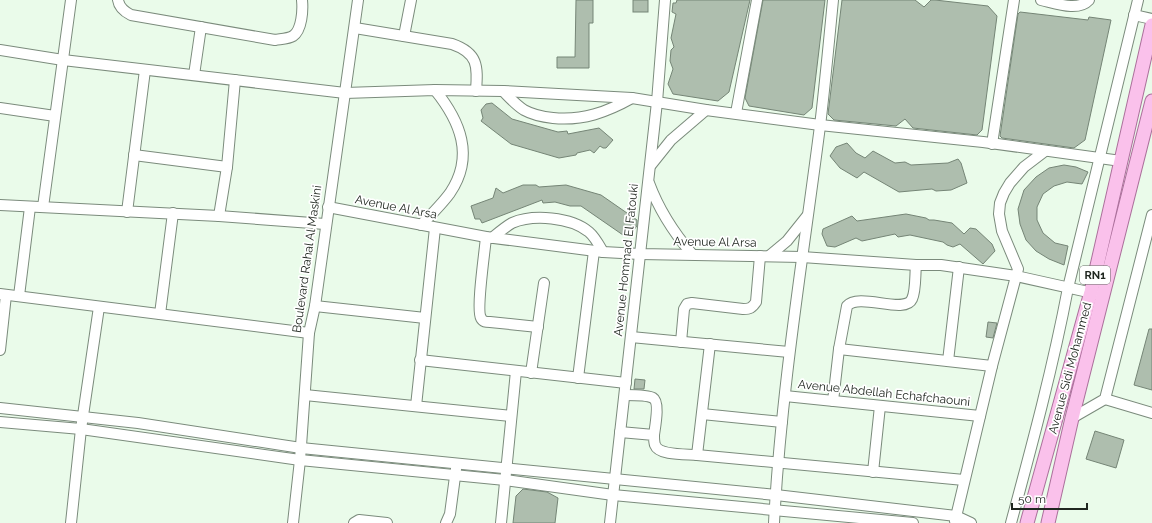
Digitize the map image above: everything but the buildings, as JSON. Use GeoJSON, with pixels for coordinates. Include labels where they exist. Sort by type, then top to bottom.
{"type":"FeatureCollection","features":[{"type":"Feature","properties":{"kind":"main road","name":"Avenue Sidi Mohammed"},"geometry":{"type":"LineString","coordinates":[[1048,523],[1072,418],[1097,294],[1121,161],[1152,25]]}},
{"type":"Feature","properties":{"kind":"main road","name":"Avenue Sidi Mohammed"},"geometry":{"type":"LineString","coordinates":[[1027,523],[1097,294],[1152,101]]}},
{"type":"Feature","properties":{"kind":"main road","name":"RN1"},"geometry":{"type":"LineString","coordinates":[[1027,523],[1038,523]]}},
{"type":"Feature","properties":{"kind":"street"},"geometry":{"type":"LineString","coordinates":[[43,207],[71,0]]}},
{"type":"Feature","properties":{"kind":"street"},"geometry":{"type":"LineString","coordinates":[[118,0],[126,12],[131,15],[275,40],[293,36],[300,25],[303,6],[302,0]]}},
{"type":"Feature","properties":{"kind":"street","name":"Boulevard Rahal Al Maskini"},"geometry":{"type":"LineString","coordinates":[[293,523],[300,460],[309,333],[358,0]]}},
{"type":"Feature","properties":{"kind":"street"},"geometry":{"type":"LineString","coordinates":[[404,36],[411,0]]}},
{"type":"Feature","properties":{"kind":"street","name":"Avenue Hommad El Fatouki"},"geometry":{"type":"LineString","coordinates":[[610,523],[657,102],[666,0]]}},
{"type":"Feature","properties":{"kind":"street"},"geometry":{"type":"LineString","coordinates":[[736,113],[757,0]]}},
{"type":"Feature","properties":{"kind":"street"},"geometry":{"type":"LineString","coordinates":[[774,523],[778,462],[789,352],[820,125],[833,0]]}},
{"type":"Feature","properties":{"kind":"street"},"geometry":{"type":"LineString","coordinates":[[992,144],[1014,0]]}},
{"type":"Feature","properties":{"kind":"street"},"geometry":{"type":"LineString","coordinates":[[1041,0],[1072,6],[1084,5],[1089,0]]}},
{"type":"Feature","properties":{"kind":"street"},"geometry":{"type":"LineString","coordinates":[[1011,523],[1060,330],[1068,288],[1138,0]]}},
{"type":"Feature","properties":{"kind":"street"},"geometry":{"type":"LineString","coordinates":[[1134,15],[1152,19]]}},
{"type":"Feature","properties":{"kind":"street"},"geometry":{"type":"LineString","coordinates":[[194,75],[201,27]]}},
{"type":"Feature","properties":{"kind":"street"},"geometry":{"type":"LineString","coordinates":[[354,28],[452,44],[460,47],[468,52],[476,64],[478,71],[476,91]]}},
{"type":"Feature","properties":{"kind":"street"},"geometry":{"type":"LineString","coordinates":[[0,50],[62,60],[345,93],[435,90],[503,91],[632,98],[706,110],[820,125],[992,144],[1121,161]]}},
{"type":"Feature","properties":{"kind":"street"},"geometry":{"type":"LineString","coordinates":[[127,212],[145,70]]}},
{"type":"Feature","properties":{"kind":"street"},"geometry":{"type":"LineString","coordinates":[[219,216],[226,167],[235,80]]}},
{"type":"Feature","properties":{"kind":"street"},"geometry":{"type":"LineString","coordinates":[[421,225],[450,193],[457,179],[463,155],[462,140],[457,126],[452,115],[435,90]]}},
{"type":"Feature","properties":{"kind":"street"},"geometry":{"type":"LineString","coordinates":[[503,91],[519,107],[529,112],[542,116],[566,119],[588,117],[601,113],[632,98]]}},
{"type":"Feature","properties":{"kind":"street"},"geometry":{"type":"LineString","coordinates":[[0,108],[55,116]]}},
{"type":"Feature","properties":{"kind":"street"},"geometry":{"type":"LineString","coordinates":[[650,167],[671,140],[706,110]]}},
{"type":"Feature","properties":{"kind":"street"},"geometry":{"type":"LineString","coordinates":[[955,520],[992,366],[1018,269],[1006,244],[1000,225],[1000,203],[1005,190],[1016,175],[1045,151]]}},
{"type":"Feature","properties":{"kind":"street"},"geometry":{"type":"LineString","coordinates":[[134,155],[226,167]]}},
{"type":"Feature","properties":{"kind":"street"},"geometry":{"type":"LineString","coordinates":[[648,181],[656,201],[664,215],[692,254]]}},
{"type":"Feature","properties":{"kind":"street"},"geometry":{"type":"LineString","coordinates":[[0,206],[173,213],[325,224]]}},
{"type":"Feature","properties":{"kind":"street"},"geometry":{"type":"LineString","coordinates":[[18,296],[30,207]]}},
{"type":"Feature","properties":{"kind":"street","name":"Avenue Al Arsa"},"geometry":{"type":"LineString","coordinates":[[328,207],[489,238],[598,252],[802,257],[916,265],[941,265],[1016,276],[1097,294]]}},
{"type":"Feature","properties":{"kind":"street"},"geometry":{"type":"LineString","coordinates":[[160,314],[173,213]]}},
{"type":"Feature","properties":{"kind":"street"},"geometry":{"type":"LineString","coordinates":[[681,342],[684,309],[687,304],[692,303],[743,309],[750,309],[753,307],[756,302],[764,256],[787,241],[808,215]]}},
{"type":"Feature","properties":{"kind":"street"},"geometry":{"type":"LineString","coordinates":[[1106,399],[1152,215]]}},
{"type":"Feature","properties":{"kind":"street"},"geometry":{"type":"LineString","coordinates":[[538,326],[490,322],[484,321],[481,318],[480,306],[489,238],[518,221],[534,218],[548,218],[583,227],[594,237],[598,252],[578,378]]}},
{"type":"Feature","properties":{"kind":"street"},"geometry":{"type":"LineString","coordinates":[[416,406],[435,228]]}},
{"type":"Feature","properties":{"kind":"street"},"geometry":{"type":"LineString","coordinates":[[833,401],[844,313],[847,306],[856,301],[895,305],[910,302],[914,292],[916,265]]}},
{"type":"Feature","properties":{"kind":"street"},"geometry":{"type":"LineString","coordinates":[[948,361],[959,267]]}},
{"type":"Feature","properties":{"kind":"street"},"geometry":{"type":"LineString","coordinates":[[531,373],[544,283]]}},
{"type":"Feature","properties":{"kind":"street"},"geometry":{"type":"LineString","coordinates":[[0,350],[3,295],[309,333]]}},
{"type":"Feature","properties":{"kind":"street"},"geometry":{"type":"LineString","coordinates":[[314,306],[425,318]]}},
{"type":"Feature","properties":{"kind":"street"},"geometry":{"type":"LineString","coordinates":[[71,523],[81,430],[99,307]]}},
{"type":"Feature","properties":{"kind":"street"},"geometry":{"type":"LineString","coordinates":[[631,337],[789,352]]}},
{"type":"Feature","properties":{"kind":"street"},"geometry":{"type":"LineString","coordinates":[[697,455],[710,344]]}},
{"type":"Feature","properties":{"kind":"street"},"geometry":{"type":"LineString","coordinates":[[839,349],[992,366]]}},
{"type":"Feature","properties":{"kind":"street"},"geometry":{"type":"LineString","coordinates":[[420,360],[626,383]]}},
{"type":"Feature","properties":{"kind":"street"},"geometry":{"type":"LineString","coordinates":[[501,523],[516,371]]}},
{"type":"Feature","properties":{"kind":"street"},"geometry":{"type":"LineString","coordinates":[[305,395],[511,416]]}},
{"type":"Feature","properties":{"kind":"street"},"geometry":{"type":"LineString","coordinates":[[624,395],[651,397],[655,400],[657,405],[654,435],[655,445],[659,450],[670,453],[964,480]]}},
{"type":"Feature","properties":{"kind":"street","name":"Avenue Abdellah Echafchaouni"},"geometry":{"type":"LineString","coordinates":[[785,396],[980,416]]}},
{"type":"Feature","properties":{"kind":"street"},"geometry":{"type":"LineString","coordinates":[[1072,418],[1106,399],[1152,413]]}},
{"type":"Feature","properties":{"kind":"street"},"geometry":{"type":"LineString","coordinates":[[873,472],[880,406]]}},
{"type":"Feature","properties":{"kind":"street"},"geometry":{"type":"LineString","coordinates":[[0,408],[83,416],[301,448],[776,494],[971,523]]}},
{"type":"Feature","properties":{"kind":"street"},"geometry":{"type":"LineString","coordinates":[[702,414],[782,422]]}},
{"type":"Feature","properties":{"kind":"street"},"geometry":{"type":"LineString","coordinates":[[0,422],[81,430],[300,460],[505,480],[613,495],[913,523]]}},
{"type":"Feature","properties":{"kind":"street"},"geometry":{"type":"LineString","coordinates":[[620,432],[654,435]]}},
{"type":"Feature","properties":{"kind":"street"},"geometry":{"type":"LineString","coordinates":[[446,523],[450,514],[457,463]]}},
{"type":"Feature","properties":{"kind":"street"},"geometry":{"type":"LineString","coordinates":[[354,523],[359,520],[387,523]]}}]}
